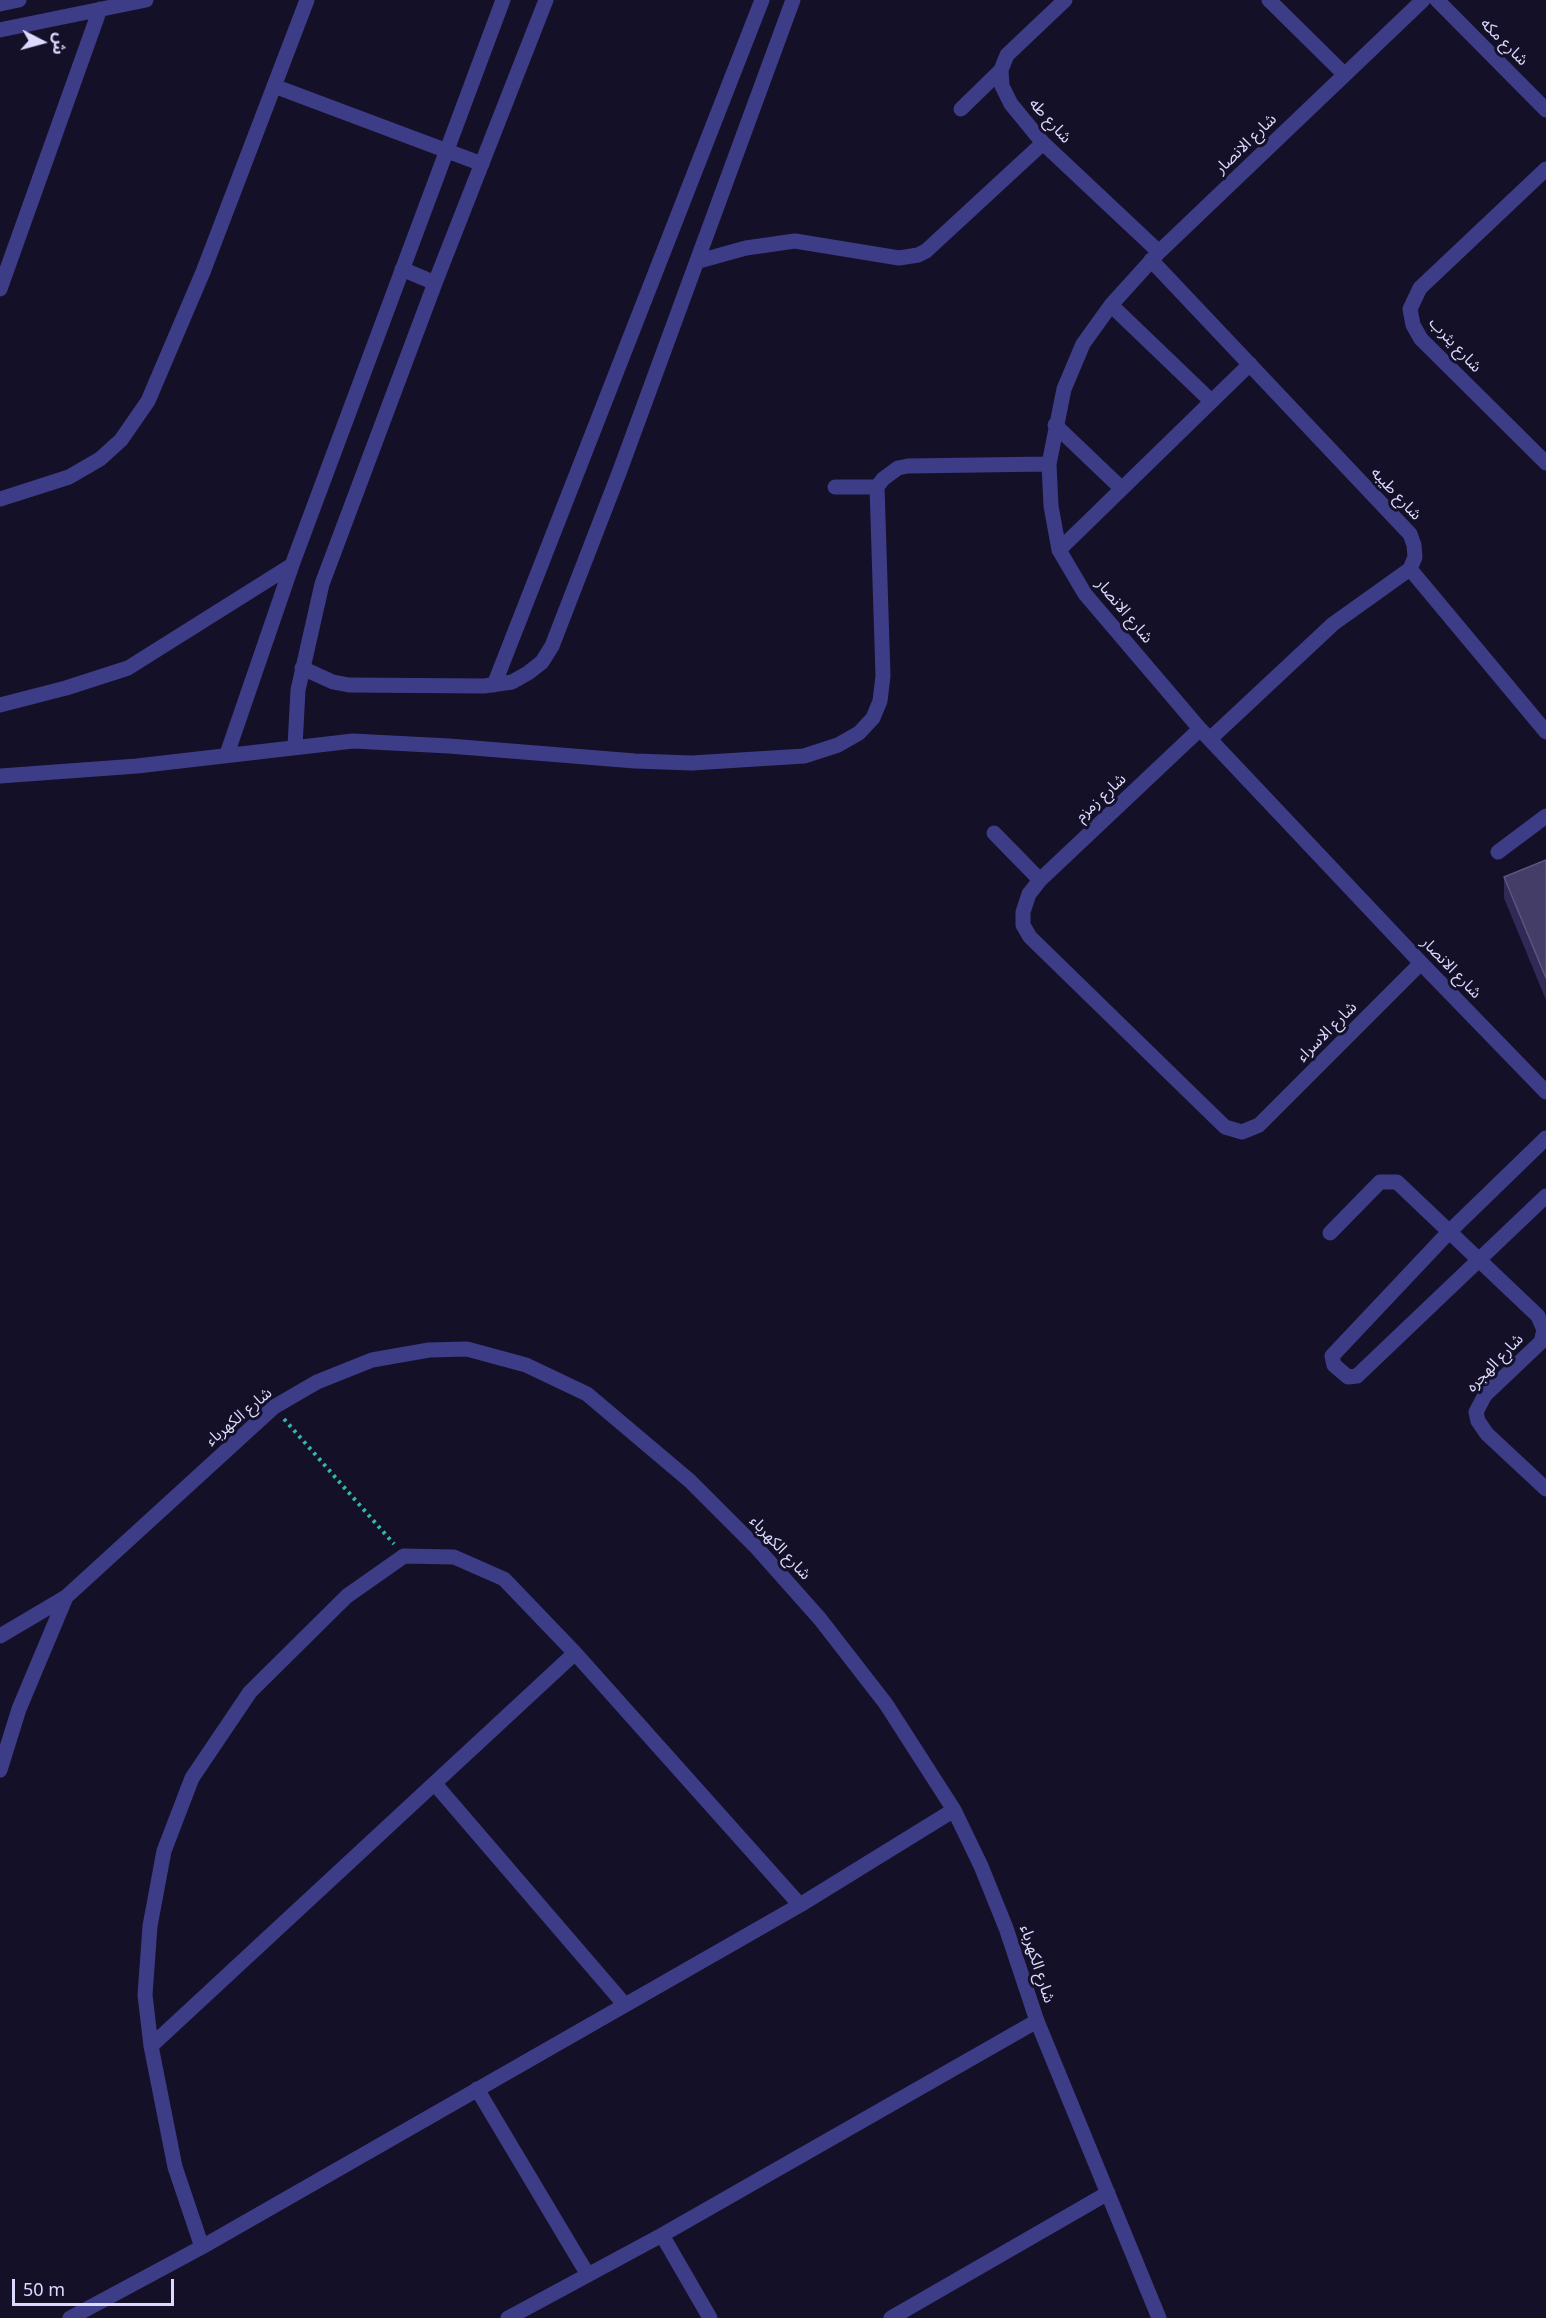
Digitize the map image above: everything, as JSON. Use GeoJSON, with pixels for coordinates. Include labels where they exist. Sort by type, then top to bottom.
{"type":"FeatureCollection","features":[{"type":"Feature","properties":{"kind":"street"},"geometry":{"type":"LineString","coordinates":[[0,4],[19,0]]}},
{"type":"Feature","properties":{"kind":"street"},"geometry":{"type":"LineString","coordinates":[[0,30],[146,0]]}},
{"type":"Feature","properties":{"kind":"street"},"geometry":{"type":"LineString","coordinates":[[0,499],[69,477],[100,459],[121,440],[148,400],[202,272],[307,0]]}},
{"type":"Feature","properties":{"kind":"street"},"geometry":{"type":"LineString","coordinates":[[228,754],[292,565],[503,0]]}},
{"type":"Feature","properties":{"kind":"street"},"geometry":{"type":"LineString","coordinates":[[295,746],[302,668],[322,584],[435,283],[546,0]]}},
{"type":"Feature","properties":{"kind":"street"},"geometry":{"type":"LineString","coordinates":[[494,685],[762,0]]}},
{"type":"Feature","properties":{"kind":"street"},"geometry":{"type":"LineString","coordinates":[[302,668],[333,682],[349,685],[494,685],[512,682],[542,662],[552,646],[699,261],[793,0]]}},
{"type":"Feature","properties":{"kind":"street"},"geometry":{"type":"LineString","coordinates":[[962,109],[1000,70],[1007,55],[1065,0]]}},
{"type":"Feature","properties":{"kind":"street"},"geometry":{"type":"LineString","coordinates":[[1269,0],[1344,74]]}},
{"type":"Feature","properties":{"kind":"street","name":"شارع الانصار"},"geometry":{"type":"LineString","coordinates":[[1423,0],[1155,256],[1111,305],[1083,344],[1064,389],[1049,464],[1051,506],[1059,550],[1084,594],[1205,734],[1421,963],[1544,1084]]}},
{"type":"Feature","properties":{"kind":"street","name":"شارع مكه"},"geometry":{"type":"LineString","coordinates":[[1437,0],[1546,110]]}},
{"type":"Feature","properties":{"kind":"street"},"geometry":{"type":"LineString","coordinates":[[0,289],[100,9]]}},
{"type":"Feature","properties":{"kind":"street","name":"شارع طه"},"geometry":{"type":"LineString","coordinates":[[1000,70],[1002,86],[1011,104],[1043,143],[1155,256]]}},
{"type":"Feature","properties":{"kind":"street"},"geometry":{"type":"LineString","coordinates":[[274,87],[482,164]]}},
{"type":"Feature","properties":{"kind":"street"},"geometry":{"type":"LineString","coordinates":[[699,261],[746,248],[795,241],[891,257],[909,258],[918,255],[926,251],[1043,143]]}},
{"type":"Feature","properties":{"kind":"street","name":"شارع يثرب"},"geometry":{"type":"LineString","coordinates":[[1546,169],[1420,288],[1410,309],[1413,325],[1421,339],[1546,463]]}},
{"type":"Feature","properties":{"kind":"street","name":"شارع طيبه"},"geometry":{"type":"LineString","coordinates":[[1155,256],[1250,364],[1410,534],[1415,557],[1410,569]]}},
{"type":"Feature","properties":{"kind":"street"},"geometry":{"type":"LineString","coordinates":[[402,269],[435,283]]}},
{"type":"Feature","properties":{"kind":"street"},"geometry":{"type":"LineString","coordinates":[[1111,305],[1211,401]]}},
{"type":"Feature","properties":{"kind":"street"},"geometry":{"type":"LineString","coordinates":[[1059,550],[1120,488],[1250,364]]}},
{"type":"Feature","properties":{"kind":"street"},"geometry":{"type":"LineString","coordinates":[[1055,425],[1120,488]]}},
{"type":"Feature","properties":{"kind":"street"},"geometry":{"type":"LineString","coordinates":[[0,776],[137,766],[295,746],[364,742],[635,762],[692,763],[804,756],[838,745],[859,733],[873,718],[880,701],[883,676],[877,487],[890,472],[908,466],[1049,464]]}},
{"type":"Feature","properties":{"kind":"street"},"geometry":{"type":"LineString","coordinates":[[835,487],[877,487]]}},
{"type":"Feature","properties":{"kind":"street"},"geometry":{"type":"LineString","coordinates":[[0,705],[66,688],[129,668],[292,565]]}},
{"type":"Feature","properties":{"kind":"street"},"geometry":{"type":"LineString","coordinates":[[1205,734],[1333,624],[1410,569],[1546,732]]}},
{"type":"Feature","properties":{"kind":"street","name":"شارع زمزم"},"geometry":{"type":"LineString","coordinates":[[1205,734],[1040,880],[1029,894],[1023,912],[1023,926],[1030,937],[1225,1126],[1242,1132],[1259,1125]]}},
{"type":"Feature","properties":{"kind":"street"},"geometry":{"type":"LineString","coordinates":[[1498,852],[1546,816]]}},
{"type":"Feature","properties":{"kind":"street"},"geometry":{"type":"LineString","coordinates":[[994,833],[1040,880]]}},
{"type":"Feature","properties":{"kind":"street","name":"شارع الاسراء"},"geometry":{"type":"LineString","coordinates":[[1259,1125],[1421,963]]}},
{"type":"Feature","properties":{"kind":"street"},"geometry":{"type":"LineString","coordinates":[[1546,1138],[1448,1233],[1332,1356],[1334,1365],[1348,1377],[1357,1376],[1546,1196]]}},
{"type":"Feature","properties":{"kind":"street"},"geometry":{"type":"LineString","coordinates":[[1330,1233],[1380,1182],[1397,1182],[1448,1233],[1481,1259]]}},
{"type":"Feature","properties":{"kind":"street","name":"شارع الهجره"},"geometry":{"type":"LineString","coordinates":[[1481,1259],[1538,1316],[1544,1330],[1541,1342],[1485,1395],[1478,1405],[1478,1421],[1487,1434],[1546,1490]]}},
{"type":"Feature","properties":{"kind":"street","name":"شارع الكهرباء"},"geometry":{"type":"LineString","coordinates":[[0,1636],[66,1597],[274,1407],[317,1382],[372,1360],[429,1350],[466,1349],[526,1365],[587,1394],[690,1480],[757,1548],[820,1619],[886,1704],[954,1810],[981,1866],[1006,1928],[1037,2022],[1159,2318]]}},
{"type":"Feature","properties":{"kind":"street"},"geometry":{"type":"LineString","coordinates":[[202,2247],[175,2167],[151,2046],[145,1995],[150,1926],[164,1851],[192,1778],[250,1692],[347,1596],[404,1556],[454,1557],[504,1579],[575,1653],[800,1905]]}},
{"type":"Feature","properties":{"kind":"street","name":"شارع الكهرباء"},"geometry":{"type":"LineString","coordinates":[[0,1770],[20,1708],[66,1597]]}},
{"type":"Feature","properties":{"kind":"street"},"geometry":{"type":"LineString","coordinates":[[151,2046],[575,1653]]}},
{"type":"Feature","properties":{"kind":"street"},"geometry":{"type":"LineString","coordinates":[[435,1784],[625,2005]]}},
{"type":"Feature","properties":{"kind":"street"},"geometry":{"type":"LineString","coordinates":[[70,2318],[202,2247],[800,1905],[954,1810]]}},
{"type":"Feature","properties":{"kind":"street"},"geometry":{"type":"LineString","coordinates":[[508,2318],[662,2235],[1037,2022]]}},
{"type":"Feature","properties":{"kind":"street"},"geometry":{"type":"LineString","coordinates":[[477,2089],[588,2275]]}},
{"type":"Feature","properties":{"kind":"street"},"geometry":{"type":"LineString","coordinates":[[891,2318],[917,2312],[1108,2193]]}},
{"type":"Feature","properties":{"kind":"street"},"geometry":{"type":"LineString","coordinates":[[662,2235],[710,2318]]}},
{"type":"Feature","properties":{"kind":"path"},"geometry":{"type":"LineString","coordinates":[[274,1407],[404,1556]]}},
{"type":"Feature","properties":{"kind":"building"},"geometry":{"type":"Polygon","coordinates":[[[1546,860],[1546,978],[1504,877],[1546,860]]]}}]}
